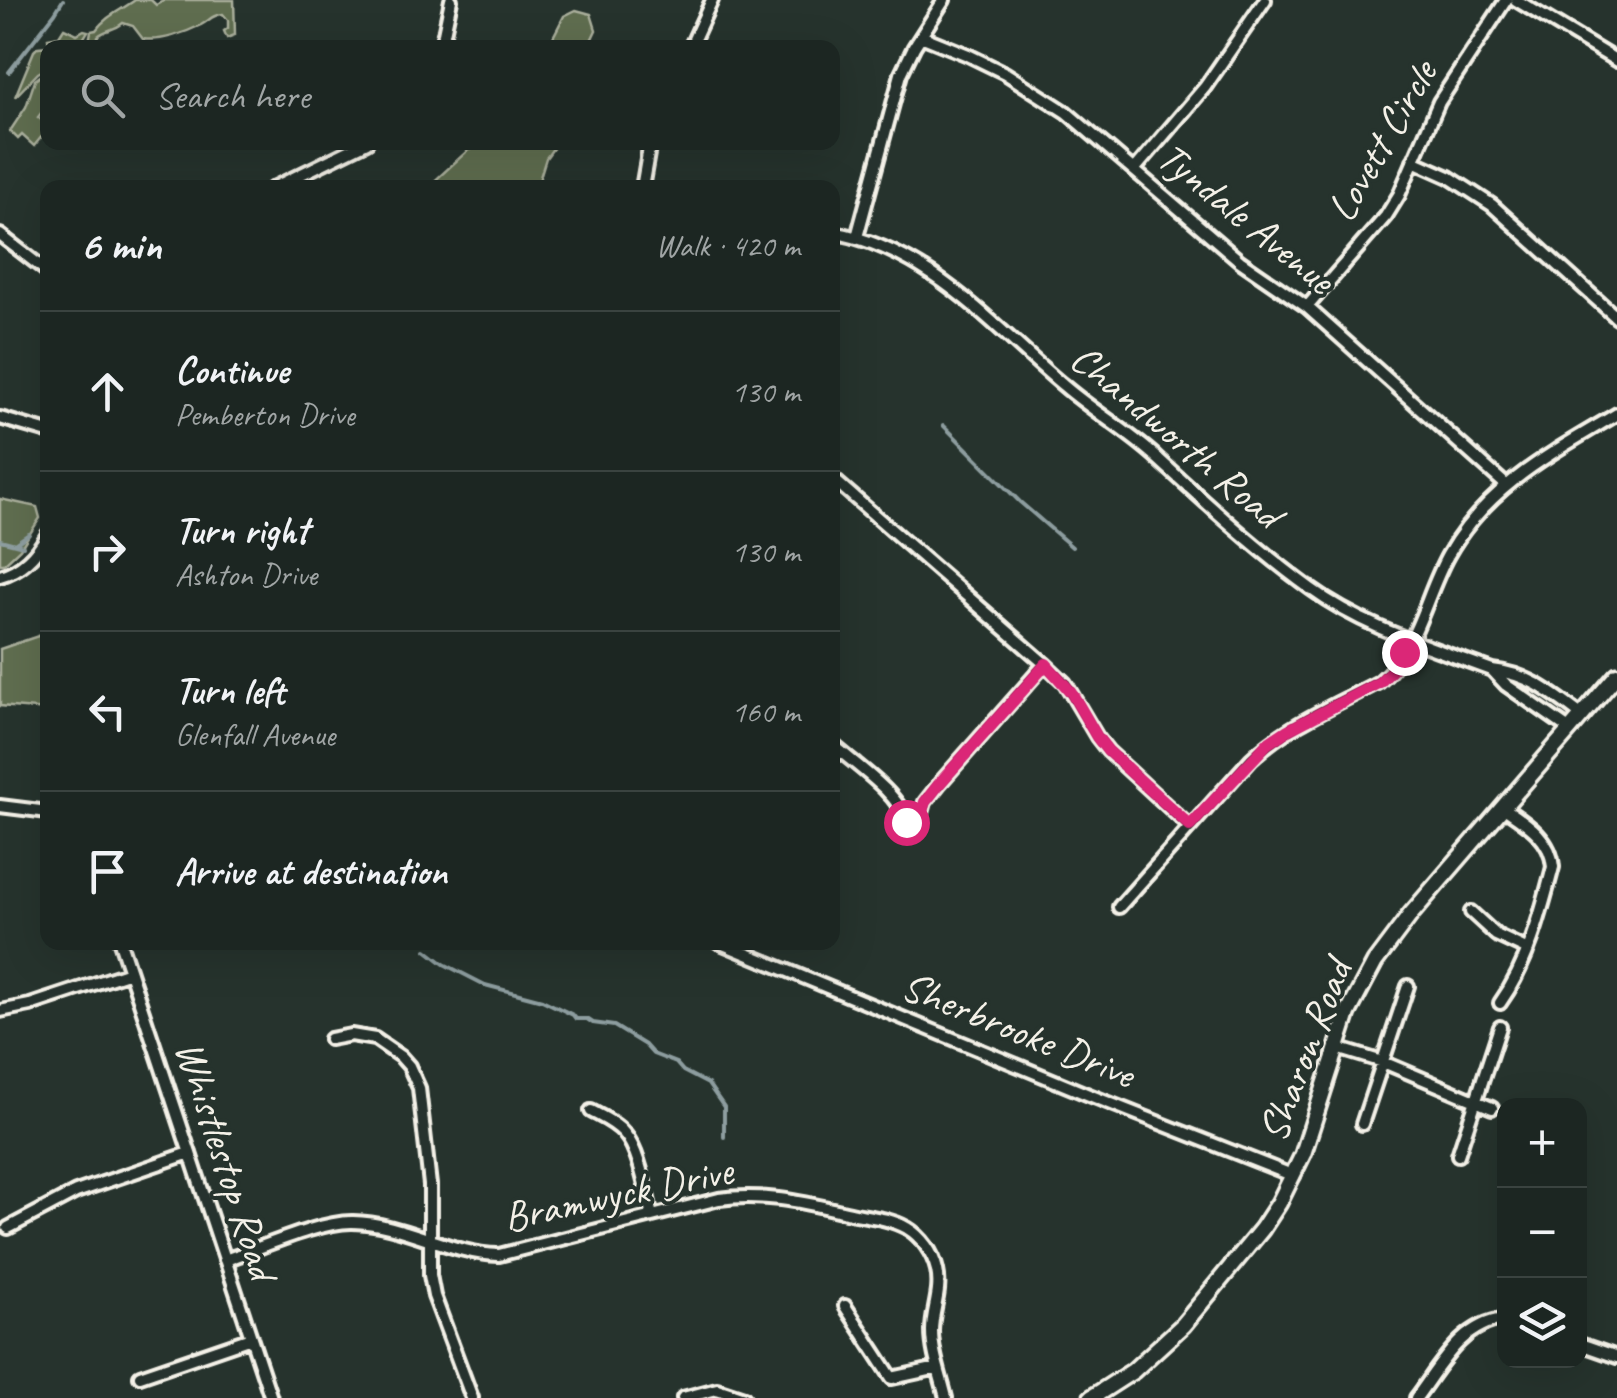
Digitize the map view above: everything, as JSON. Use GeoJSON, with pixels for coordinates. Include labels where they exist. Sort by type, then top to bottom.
{"type":"FeatureCollection","features":[{"type":"Feature","properties":{"kind":"main road","name":"Sharon Road"},"geometry":{"type":"LineString","coordinates":[[1091,1398],[1133,1371],[1183,1325],[1262,1229],[1304,1154],[1348,1013],[1375,962],[1411,914],[1617,674]]}},
{"type":"Feature","properties":{"kind":"street"},"geometry":{"type":"LineString","coordinates":[[442,40],[451,0]]}},
{"type":"Feature","properties":{"kind":"street"},"geometry":{"type":"LineString","coordinates":[[694,40],[712,0]]}},
{"type":"Feature","properties":{"kind":"street"},"geometry":{"type":"LineString","coordinates":[[856,238],[901,74],[944,0]]}},
{"type":"Feature","properties":{"kind":"street"},"geometry":{"type":"LineString","coordinates":[[1135,169],[1214,75],[1265,0]]}},
{"type":"Feature","properties":{"kind":"street","name":"Lovett Circle"},"geometry":{"type":"LineString","coordinates":[[1307,307],[1386,216],[1439,102],[1506,0]]}},
{"type":"Feature","properties":{"kind":"street"},"geometry":{"type":"LineString","coordinates":[[1516,0],[1617,61]]}},
{"type":"Feature","properties":{"kind":"street","name":"Tyndale Avenue"},"geometry":{"type":"LineString","coordinates":[[922,36],[1030,87],[1066,112],[1240,261],[1307,307],[1506,485]]}},
{"type":"Feature","properties":{"kind":"street"},"geometry":{"type":"LineString","coordinates":[[289,180],[351,150]]}},
{"type":"Feature","properties":{"kind":"street"},"geometry":{"type":"LineString","coordinates":[[643,180],[649,150]]}},
{"type":"Feature","properties":{"kind":"street"},"geometry":{"type":"LineString","coordinates":[[1413,161],[1449,176],[1492,206],[1617,318]]}},
{"type":"Feature","properties":{"kind":"street","name":"Chandworth Road"},"geometry":{"type":"LineString","coordinates":[[840,234],[888,248],[947,284],[1066,388],[1119,426],[1309,588],[1352,614],[1411,639],[1492,670],[1515,672],[1581,715]]}},
{"type":"Feature","properties":{"kind":"street"},"geometry":{"type":"LineString","coordinates":[[0,235],[40,266]]}},
{"type":"Feature","properties":{"kind":"street"},"geometry":{"type":"LineString","coordinates":[[1119,907],[1267,744],[1380,682],[1398,664],[1454,546],[1506,485],[1617,414]]}},
{"type":"Feature","properties":{"kind":"street"},"geometry":{"type":"LineString","coordinates":[[0,418],[40,430]]}},
{"type":"Feature","properties":{"kind":"street"},"geometry":{"type":"LineString","coordinates":[[840,485],[1046,664],[1071,692],[1108,751],[1190,826]]}},
{"type":"Feature","properties":{"kind":"street"},"geometry":{"type":"LineString","coordinates":[[0,576],[21,567],[40,546]]}},
{"type":"Feature","properties":{"kind":"street"},"geometry":{"type":"LineString","coordinates":[[840,751],[888,794],[902,808],[906,822],[914,825],[940,783],[1046,664]]}},
{"type":"Feature","properties":{"kind":"street","name":"Chandworth Road"},"geometry":{"type":"LineString","coordinates":[[1492,670],[1506,685],[1569,729]]}},
{"type":"Feature","properties":{"kind":"street"},"geometry":{"type":"LineString","coordinates":[[0,806],[40,811]]}},
{"type":"Feature","properties":{"kind":"street"},"geometry":{"type":"LineString","coordinates":[[1500,1003],[1528,950],[1554,866],[1544,840],[1504,808]]}},
{"type":"Feature","properties":{"kind":"street"},"geometry":{"type":"LineString","coordinates":[[1470,912],[1496,935],[1528,950]]}},
{"type":"Feature","properties":{"kind":"street","name":"Whistlestop Road"},"geometry":{"type":"LineString","coordinates":[[123,950],[272,1398]]}},
{"type":"Feature","properties":{"kind":"street","name":"Sherbrooke Drive"},"geometry":{"type":"LineString","coordinates":[[737,950],[1294,1176]]}},
{"type":"Feature","properties":{"kind":"street"},"geometry":{"type":"LineString","coordinates":[[0,1011],[130,972]]}},
{"type":"Feature","properties":{"kind":"street"},"geometry":{"type":"LineString","coordinates":[[1362,1124],[1408,986]]}},
{"type":"Feature","properties":{"kind":"street"},"geometry":{"type":"LineString","coordinates":[[1458,1154],[1500,1027]]}},
{"type":"Feature","properties":{"kind":"street"},"geometry":{"type":"LineString","coordinates":[[330,1039],[351,1035],[375,1039],[409,1066],[418,1088],[430,1186],[431,1285],[472,1398]]}},
{"type":"Feature","properties":{"kind":"street"},"geometry":{"type":"LineString","coordinates":[[1337,1048],[1383,1062],[1492,1108]]}},
{"type":"Feature","properties":{"kind":"street"},"geometry":{"type":"LineString","coordinates":[[591,1111],[614,1124],[632,1144],[652,1216]]}},
{"type":"Feature","properties":{"kind":"street"},"geometry":{"type":"LineString","coordinates":[[8,1228],[76,1192],[190,1153]]}},
{"type":"Feature","properties":{"kind":"street","name":"Bramwyck Drive"},"geometry":{"type":"LineString","coordinates":[[225,1260],[336,1224],[369,1224],[463,1251],[499,1255],[719,1199],[754,1196],[797,1201],[891,1221],[923,1242],[937,1268],[939,1289],[932,1332],[946,1398]]}},
{"type":"Feature","properties":{"kind":"street"},"geometry":{"type":"LineString","coordinates":[[845,1306],[892,1378],[938,1368]]}},
{"type":"Feature","properties":{"kind":"street"},"geometry":{"type":"LineString","coordinates":[[1416,1398],[1464,1336],[1497,1321]]}},
{"type":"Feature","properties":{"kind":"street"},"geometry":{"type":"LineString","coordinates":[[140,1376],[251,1338]]}},
{"type":"Feature","properties":{"kind":"street"},"geometry":{"type":"LineString","coordinates":[[1587,1347],[1617,1358]]}},
{"type":"Feature","properties":{"kind":"street"},"geometry":{"type":"LineString","coordinates":[[683,1398],[717,1389],[744,1398]]}},
{"type":"Feature","properties":{"kind":"green space"},"geometry":{"type":"Polygon","coordinates":[[[135,0],[151,0],[156,5],[165,0],[234,0],[235,35],[227,38],[224,31],[228,20],[223,14],[188,31],[157,39],[143,39],[133,26],[123,23],[98,36],[98,40],[89,40],[91,31],[135,0]]]}},
{"type":"Feature","properties":{"kind":"green space"},"geometry":{"type":"Polygon","coordinates":[[[576,10],[591,14],[596,30],[591,40],[552,40],[564,16],[576,10]]]}},
{"type":"Feature","properties":{"kind":"green space"},"geometry":{"type":"Polygon","coordinates":[[[64,28],[77,34],[88,31],[81,40],[48,40],[59,36],[64,28]]]}},
{"type":"Feature","properties":{"kind":"green space"},"geometry":{"type":"Polygon","coordinates":[[[38,47],[40,72],[15,97],[34,51],[38,47]]]}},
{"type":"Feature","properties":{"kind":"green space"},"geometry":{"type":"Polygon","coordinates":[[[40,76],[40,139],[34,146],[10,131],[26,107],[40,76]]]}},
{"type":"Feature","properties":{"kind":"green space"},"geometry":{"type":"Polygon","coordinates":[[[467,150],[552,150],[539,180],[435,180],[467,150]]]}},
{"type":"Feature","properties":{"kind":"green space"},"geometry":{"type":"Polygon","coordinates":[[[0,499],[37,507],[40,518],[20,549],[4,564],[0,564],[0,499]]]}},
{"type":"Feature","properties":{"kind":"green space"},"geometry":{"type":"Polygon","coordinates":[[[40,635],[40,709],[0,706],[0,649],[40,635]]]}},
{"type":"Feature","properties":{"kind":"waterway"},"geometry":{"type":"LineString","coordinates":[[9,72],[63,0]]}},
{"type":"Feature","properties":{"kind":"waterway"},"geometry":{"type":"LineString","coordinates":[[943,425],[1020,502],[1072,547]]}},
{"type":"Feature","properties":{"kind":"waterway"},"geometry":{"type":"LineString","coordinates":[[16,543],[29,534]]}},
{"type":"Feature","properties":{"kind":"waterway"},"geometry":{"type":"LineString","coordinates":[[0,540],[23,546]]}},
{"type":"Feature","properties":{"kind":"waterway"},"geometry":{"type":"LineString","coordinates":[[426,950],[485,985],[542,1000],[576,1019],[614,1026],[653,1054],[676,1063],[708,1084],[724,1107],[724,1137]]}},
{"type":"Feature","properties":{"kind":"route"},"geometry":{"type":"LineString","coordinates":[[906,822],[918,824],[925,802],[940,783],[1046,664],[1071,692],[1108,751],[1190,826],[1267,744],[1380,682],[1404,652]]}}]}
